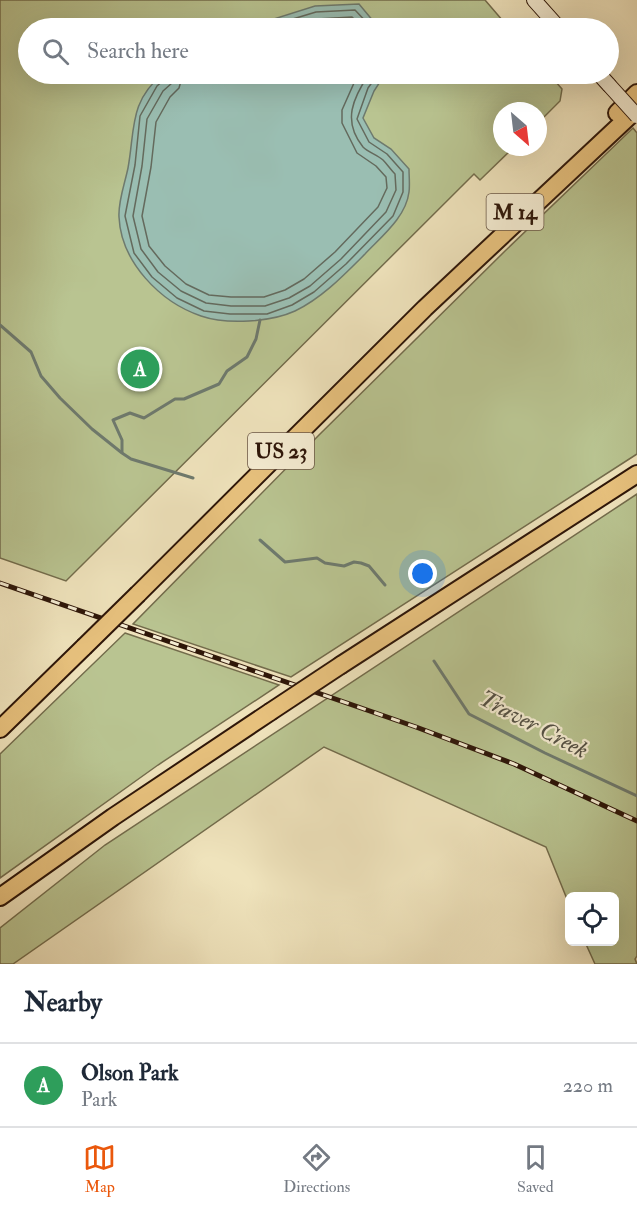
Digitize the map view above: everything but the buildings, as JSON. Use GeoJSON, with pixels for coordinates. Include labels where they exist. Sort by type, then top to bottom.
{"type":"FeatureCollection","features":[{"type":"Feature","properties":{"kind":"highway","name":"M 14"},"geometry":{"type":"LineString","coordinates":[[425,308],[531,195],[637,93]]}},
{"type":"Feature","properties":{"kind":"highway","name":"US 23"},"geometry":{"type":"LineString","coordinates":[[0,729],[425,308],[637,108]]}},
{"type":"Feature","properties":{"kind":"highway"},"geometry":{"type":"LineString","coordinates":[[493,565],[637,464]]}},
{"type":"Feature","properties":{"kind":"highway"},"geometry":{"type":"LineString","coordinates":[[0,897],[113,817],[270,712],[493,565],[637,474]]}},
{"type":"Feature","properties":{"kind":"main road"},"geometry":{"type":"LineString","coordinates":[[534,0],[550,18]]}},
{"type":"Feature","properties":{"kind":"main road"},"geometry":{"type":"LineString","coordinates":[[608,84],[637,116]]}},
{"type":"Feature","properties":{"kind":"green space"},"geometry":{"type":"Polygon","coordinates":[[[0,0],[485,0],[500,18],[18,18],[18,84],[558,84],[562,89],[560,101],[547,114],[547,102],[493,102],[493,156],[505,156],[480,180],[474,174],[66,581],[0,558],[0,0]]]}},
{"type":"Feature","properties":{"kind":"green space"},"geometry":{"type":"Polygon","coordinates":[[[633,128],[637,133],[637,454],[291,677],[133,624],[319,435],[633,128]]]}},
{"type":"Feature","properties":{"kind":"green space"},"geometry":{"type":"Polygon","coordinates":[[[637,494],[637,956],[635,959],[637,964],[595,964],[587,946],[619,946],[619,892],[565,892],[565,894],[546,847],[324,747],[13,964],[0,964],[0,928],[105,845],[637,494]]]}},
{"type":"Feature","properties":{"kind":"green space"},"geometry":{"type":"Polygon","coordinates":[[[125,633],[279,685],[158,765],[0,878],[0,754],[125,633]]]}},
{"type":"Feature","properties":{"kind":"water"},"geometry":{"type":"Polygon","coordinates":[[[359,4],[371,18],[277,18],[315,6],[359,4]]]}},
{"type":"Feature","properties":{"kind":"water"},"geometry":{"type":"Polygon","coordinates":[[[152,84],[379,84],[363,118],[374,138],[391,149],[409,169],[407,201],[398,218],[386,233],[341,278],[314,300],[295,311],[262,320],[223,321],[186,310],[171,301],[145,278],[135,264],[121,234],[119,211],[121,198],[135,117],[144,95],[152,84]]]}},
{"type":"Feature","properties":{"kind":"waterway"},"geometry":{"type":"LineString","coordinates":[[122,452],[122,440],[113,420],[130,413],[144,418],[175,399],[184,399],[219,384],[227,371],[247,357],[256,339],[260,320]]}},
{"type":"Feature","properties":{"kind":"waterway","name":"Traver Creek"},"geometry":{"type":"LineString","coordinates":[[0,325],[31,352],[41,376],[60,398],[92,429],[122,453],[131,459],[193,478]]}},
{"type":"Feature","properties":{"kind":"waterway","name":"Traver Creek"},"geometry":{"type":"LineString","coordinates":[[260,540],[285,562],[317,558],[325,563],[344,566],[354,562],[361,563],[369,566],[385,585]]}},
{"type":"Feature","properties":{"kind":"waterway","name":"Traver Creek"},"geometry":{"type":"LineString","coordinates":[[434,661],[469,714],[637,796]]}},
{"type":"Feature","properties":{"kind":"railway"},"geometry":{"type":"LineString","coordinates":[[0,583],[416,727],[514,764],[637,821]]}},
{"type":"Feature","properties":{"kind":"place","name":"Olson Park"},"geometry":{"type":"Point","coordinates":[140,369]}}]}
